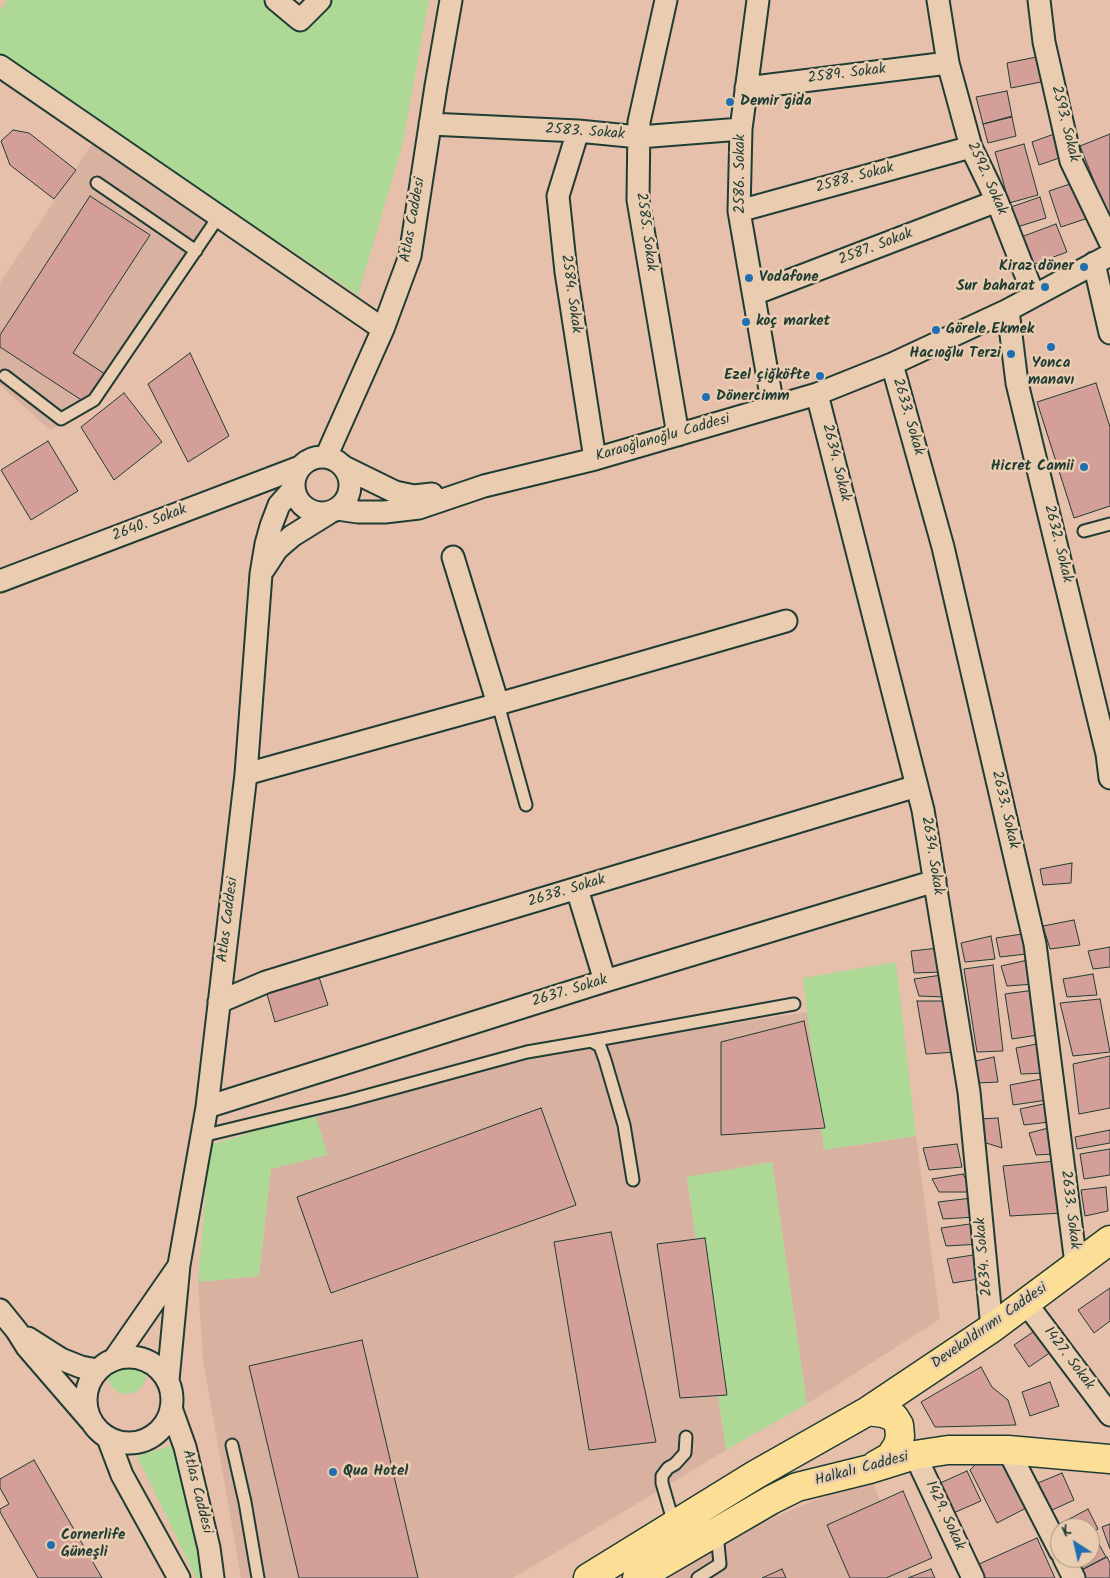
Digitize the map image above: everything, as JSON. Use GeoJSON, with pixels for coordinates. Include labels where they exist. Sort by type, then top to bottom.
{"type":"FeatureCollection","features":[{"type":"Feature","properties":{"kind":"main road","name":"Devekaldırımı Caddesi"},"geometry":{"type":"LineString","coordinates":[[868,1410],[992,1328],[1110,1240]]}},
{"type":"Feature","properties":{"kind":"main road"},"geometry":{"type":"LineString","coordinates":[[588,1578],[755,1475],[868,1410],[894,1417],[899,1426],[900,1436],[898,1445],[890,1457],[870,1469]]}},
{"type":"Feature","properties":{"kind":"main road","name":"Halkalı Caddesi"},"geometry":{"type":"LineString","coordinates":[[637,1578],[771,1500],[797,1487],[870,1469],[915,1455],[948,1450],[1008,1450],[1110,1459]]}},
{"type":"Feature","properties":{"kind":"street"},"geometry":{"type":"LineString","coordinates":[[276,0],[300,20],[320,0]]}},
{"type":"Feature","properties":{"kind":"street","name":"Atlas Caddesi"},"geometry":{"type":"LineString","coordinates":[[335,462],[410,256],[451,0]]}},
{"type":"Feature","properties":{"kind":"street","name":"2585. Sokak"},"geometry":{"type":"LineString","coordinates":[[666,0],[639,122],[638,200],[678,435]]}},
{"type":"Feature","properties":{"kind":"street","name":"2586. Sokak"},"geometry":{"type":"LineString","coordinates":[[758,0],[741,129],[740,211],[773,407]]}},
{"type":"Feature","properties":{"kind":"street","name":"2592. Sokak"},"geometry":{"type":"LineString","coordinates":[[938,0],[948,63],[971,147],[997,201],[1034,296]]}},
{"type":"Feature","properties":{"kind":"street","name":"2593. Sokak"},"geometry":{"type":"LineString","coordinates":[[1039,0],[1044,42],[1072,161],[1110,242]]}},
{"type":"Feature","properties":{"kind":"street","name":"2589. Sokak"},"geometry":{"type":"LineString","coordinates":[[746,88],[948,63]]}},
{"type":"Feature","properties":{"kind":"street"},"geometry":{"type":"LineString","coordinates":[[0,66],[384,329]]}},
{"type":"Feature","properties":{"kind":"street","name":"2583. Sokak"},"geometry":{"type":"LineString","coordinates":[[430,124],[578,131],[639,137],[741,129]]}},
{"type":"Feature","properties":{"kind":"street","name":"2584. Sokak"},"geometry":{"type":"LineString","coordinates":[[578,131],[558,196],[566,272],[595,459]]}},
{"type":"Feature","properties":{"kind":"street","name":"2588. Sokak"},"geometry":{"type":"LineString","coordinates":[[740,211],[971,147]]}},
{"type":"Feature","properties":{"kind":"street","name":"2587. Sokak"},"geometry":{"type":"LineString","coordinates":[[754,294],[997,201]]}},
{"type":"Feature","properties":{"kind":"street"},"geometry":{"type":"LineString","coordinates":[[1102,259],[1110,333]]}},
{"type":"Feature","properties":{"kind":"street","name":"Karaoğlanoğlu Caddesi"},"geometry":{"type":"LineString","coordinates":[[484,486],[595,459],[817,394],[892,364],[1008,310],[1102,259]]}},
{"type":"Feature","properties":{"kind":"street","name":"2632. Sokak"},"geometry":{"type":"LineString","coordinates":[[1008,310],[1018,384],[1109,754],[1110,778]]}},
{"type":"Feature","properties":{"kind":"street","name":"2633. Sokak"},"geometry":{"type":"LineString","coordinates":[[892,364],[943,547],[1036,944],[1076,1264]]}},
{"type":"Feature","properties":{"kind":"street","name":"2634. Sokak"},"geometry":{"type":"LineString","coordinates":[[817,394],[923,810],[969,1092],[992,1328]]}},
{"type":"Feature","properties":{"kind":"street"},"geometry":{"type":"LineString","coordinates":[[312,459],[335,462],[396,492],[414,496],[484,486],[419,508],[385,512],[333,511],[319,513],[310,511],[302,505],[296,497],[294,488],[296,473],[300,467],[312,459]]}},
{"type":"Feature","properties":{"kind":"street"},"geometry":{"type":"LineString","coordinates":[[261,574],[277,549],[292,536],[333,511],[344,502],[349,494],[349,475],[335,462]]}},
{"type":"Feature","properties":{"kind":"street","name":"2640. Sokak"},"geometry":{"type":"LineString","coordinates":[[0,581],[300,467]]}},
{"type":"Feature","properties":{"kind":"street","name":"Atlas Caddesi"},"geometry":{"type":"LineString","coordinates":[[168,1380],[179,1265],[207,1107],[220,1002],[246,774],[261,574],[266,544],[279,505],[294,488]]}},
{"type":"Feature","properties":{"kind":"street"},"geometry":{"type":"LineString","coordinates":[[453,557],[498,704]]}},
{"type":"Feature","properties":{"kind":"street"},"geometry":{"type":"LineString","coordinates":[[246,774],[786,621]]}},
{"type":"Feature","properties":{"kind":"street","name":"2638. Sokak"},"geometry":{"type":"LineString","coordinates":[[220,1002],[266,982],[917,786]]}},
{"type":"Feature","properties":{"kind":"street","name":"2637. Sokak"},"geometry":{"type":"LineString","coordinates":[[207,1107],[605,981],[935,881]]}},
{"type":"Feature","properties":{"kind":"street"},"geometry":{"type":"LineString","coordinates":[[577,889],[605,981]]}},
{"type":"Feature","properties":{"kind":"street","name":"Atlas Caddesi"},"geometry":{"type":"LineString","coordinates":[[114,1358],[179,1265]]}},
{"type":"Feature","properties":{"kind":"street","name":"1427. Sokak"},"geometry":{"type":"LineString","coordinates":[[1026,1303],[1110,1415]]}},
{"type":"Feature","properties":{"kind":"street"},"geometry":{"type":"LineString","coordinates":[[0,1310],[27,1347],[99,1432],[108,1438],[121,1443],[134,1443],[147,1439],[158,1432],[167,1421],[171,1408],[172,1394],[168,1380],[151,1362],[139,1357],[114,1358],[97,1370],[89,1382],[85,1395],[86,1409],[92,1422]]}},
{"type":"Feature","properties":{"kind":"street"},"geometry":{"type":"LineString","coordinates":[[17,1331],[61,1359],[81,1367],[97,1370]]}},
{"type":"Feature","properties":{"kind":"street","name":"Atlas Caddesi"},"geometry":{"type":"LineString","coordinates":[[171,1408],[185,1447],[209,1548],[213,1578]]}},
{"type":"Feature","properties":{"kind":"street"},"geometry":{"type":"LineString","coordinates":[[108,1438],[122,1475],[179,1578]]}},
{"type":"Feature","properties":{"kind":"street"},"geometry":{"type":"LineString","coordinates":[[1008,1450],[1050,1532]]}},
{"type":"Feature","properties":{"kind":"street","name":"1429. Sokak"},"geometry":{"type":"LineString","coordinates":[[915,1455],[973,1578]]}},
{"type":"Feature","properties":{"kind":"lane"},"geometry":{"type":"LineString","coordinates":[[97,183],[196,251]]}},
{"type":"Feature","properties":{"kind":"lane"},"geometry":{"type":"LineString","coordinates":[[4,376],[61,419],[94,400],[219,216]]}},
{"type":"Feature","properties":{"kind":"lane"},"geometry":{"type":"LineString","coordinates":[[1084,531],[1110,524]]}},
{"type":"Feature","properties":{"kind":"lane"},"geometry":{"type":"LineString","coordinates":[[498,704],[526,805]]}},
{"type":"Feature","properties":{"kind":"lane"},"geometry":{"type":"LineString","coordinates":[[202,1136],[347,1101],[526,1052],[794,1004]]}},
{"type":"Feature","properties":{"kind":"lane"},"geometry":{"type":"LineString","coordinates":[[591,1041],[600,1046],[606,1060],[624,1125],[634,1180]]}},
{"type":"Feature","properties":{"kind":"lane"},"geometry":{"type":"LineString","coordinates":[[674,1526],[662,1483],[662,1476],[685,1453],[686,1437]]}},
{"type":"Feature","properties":{"kind":"lane"},"geometry":{"type":"LineString","coordinates":[[232,1445],[245,1502],[258,1578]]}},
{"type":"Feature","properties":{"kind":"lane"},"geometry":{"type":"LineString","coordinates":[[698,1578],[720,1564],[717,1532]]}},
{"type":"Feature","properties":{"kind":"shaded area"},"geometry":{"type":"Polygon","coordinates":[[[92,144],[217,229],[96,403],[50,430],[0,385],[0,283],[92,144]]]}},
{"type":"Feature","properties":{"kind":"shaded area"},"geometry":{"type":"Polygon","coordinates":[[[807,1012],[824,1150],[916,1136],[940,1319],[807,1404],[772,1162],[687,1177],[726,1450],[513,1578],[241,1578],[203,1360],[198,1282],[259,1276],[271,1169],[315,1113],[485,1062],[807,1012]]]}},
{"type":"Feature","properties":{"kind":"shaded area"},"geometry":{"type":"Polygon","coordinates":[[[872,1481],[913,1578],[664,1578],[750,1528],[853,1484],[872,1481]]]}},
{"type":"Feature","properties":{"kind":"green space"},"geometry":{"type":"Polygon","coordinates":[[[7,0],[268,0],[302,28],[330,0],[429,0],[402,146],[358,295],[0,55],[0,11],[7,0]]]}},
{"type":"Feature","properties":{"kind":"green space"},"geometry":{"type":"Polygon","coordinates":[[[896,962],[916,1136],[824,1150],[803,978],[896,962]]]}},
{"type":"Feature","properties":{"kind":"green space"},"geometry":{"type":"Polygon","coordinates":[[[315,1113],[328,1155],[271,1169],[259,1276],[198,1282],[210,1145],[315,1113]]]}},
{"type":"Feature","properties":{"kind":"green space"},"geometry":{"type":"Polygon","coordinates":[[[772,1162],[807,1404],[726,1450],[687,1177],[772,1162]]]}},
{"type":"Feature","properties":{"kind":"green space"},"geometry":{"type":"Polygon","coordinates":[[[127,1356],[140,1362],[146,1375],[140,1388],[127,1394],[114,1388],[108,1375],[114,1362],[127,1356]]]}},
{"type":"Feature","properties":{"kind":"green space"},"geometry":{"type":"Polygon","coordinates":[[[177,1444],[204,1578],[196,1578],[137,1456],[177,1444]]]}},
{"type":"Feature","properties":{"kind":"building"},"geometry":{"type":"Polygon","coordinates":[[[1041,56],[1046,81],[1011,88],[1007,63],[1041,56]]]}},
{"type":"Feature","properties":{"kind":"building"},"geometry":{"type":"Polygon","coordinates":[[[1007,91],[1012,116],[983,124],[976,97],[1007,91]]]}},
{"type":"Feature","properties":{"kind":"building"},"geometry":{"type":"Polygon","coordinates":[[[1012,117],[1016,136],[988,143],[983,124],[1012,117]]]}},
{"type":"Feature","properties":{"kind":"building"},"geometry":{"type":"Polygon","coordinates":[[[13,130],[29,133],[76,170],[54,199],[10,165],[1,141],[13,130]]]}},
{"type":"Feature","properties":{"kind":"building"},"geometry":{"type":"Polygon","coordinates":[[[1057,133],[1065,156],[1039,165],[1032,142],[1057,133]]]}},
{"type":"Feature","properties":{"kind":"building"},"geometry":{"type":"Polygon","coordinates":[[[1110,134],[1110,221],[1080,146],[1110,134]]]}},
{"type":"Feature","properties":{"kind":"building"},"geometry":{"type":"Polygon","coordinates":[[[1024,144],[1038,195],[1009,203],[995,152],[1024,144]]]}},
{"type":"Feature","properties":{"kind":"building"},"geometry":{"type":"Polygon","coordinates":[[[1076,182],[1088,218],[1061,227],[1049,191],[1076,182]]]}},
{"type":"Feature","properties":{"kind":"building"},"geometry":{"type":"Polygon","coordinates":[[[90,196],[150,235],[73,353],[105,374],[86,403],[0,347],[0,335],[90,196]]]}},
{"type":"Feature","properties":{"kind":"building"},"geometry":{"type":"Polygon","coordinates":[[[1040,197],[1046,218],[1017,227],[1011,207],[1040,197]]]}},
{"type":"Feature","properties":{"kind":"building"},"geometry":{"type":"Polygon","coordinates":[[[1056,224],[1067,252],[1032,265],[1021,237],[1056,224]]]}},
{"type":"Feature","properties":{"kind":"building"},"geometry":{"type":"Polygon","coordinates":[[[190,353],[229,436],[188,462],[148,384],[190,353]]]}},
{"type":"Feature","properties":{"kind":"building","name":"Hicret Camii"},"geometry":{"type":"Polygon","coordinates":[[[1096,383],[1110,427],[1110,506],[1074,518],[1037,402],[1096,383]]]}},
{"type":"Feature","properties":{"kind":"building"},"geometry":{"type":"Polygon","coordinates":[[[124,393],[162,442],[114,480],[81,427],[124,393]]]}},
{"type":"Feature","properties":{"kind":"building"},"geometry":{"type":"Polygon","coordinates":[[[48,441],[78,491],[31,520],[1,470],[48,441]]]}},
{"type":"Feature","properties":{"kind":"building"},"geometry":{"type":"Polygon","coordinates":[[[1072,863],[1071,883],[1043,885],[1040,869],[1072,863]]]}},
{"type":"Feature","properties":{"kind":"building"},"geometry":{"type":"Polygon","coordinates":[[[1074,920],[1080,945],[1050,949],[1043,926],[1074,920]]]}},
{"type":"Feature","properties":{"kind":"building"},"geometry":{"type":"Polygon","coordinates":[[[1022,934],[1026,954],[1000,957],[996,938],[1022,934]]]}},
{"type":"Feature","properties":{"kind":"building"},"geometry":{"type":"Polygon","coordinates":[[[991,936],[995,959],[965,962],[961,943],[991,936]]]}},
{"type":"Feature","properties":{"kind":"building"},"geometry":{"type":"Polygon","coordinates":[[[1110,947],[1110,967],[1093,969],[1088,951],[1110,947]]]}},
{"type":"Feature","properties":{"kind":"building"},"geometry":{"type":"Polygon","coordinates":[[[939,948],[941,972],[914,973],[911,951],[939,948]]]}},
{"type":"Feature","properties":{"kind":"building"},"geometry":{"type":"Polygon","coordinates":[[[1028,960],[1034,984],[1007,986],[1001,966],[1028,960]]]}},
{"type":"Feature","properties":{"kind":"building"},"geometry":{"type":"Polygon","coordinates":[[[993,965],[1003,1051],[977,1052],[964,969],[993,965]]]}},
{"type":"Feature","properties":{"kind":"building"},"geometry":{"type":"Polygon","coordinates":[[[317,971],[328,1005],[275,1022],[265,987],[317,971]]]}},
{"type":"Feature","properties":{"kind":"building"},"geometry":{"type":"Polygon","coordinates":[[[1093,974],[1097,995],[1067,997],[1063,979],[1093,974]]]}},
{"type":"Feature","properties":{"kind":"building"},"geometry":{"type":"Polygon","coordinates":[[[942,975],[945,997],[919,996],[914,979],[942,975]]]}},
{"type":"Feature","properties":{"kind":"building"},"geometry":{"type":"Polygon","coordinates":[[[1035,990],[1038,1035],[1012,1039],[1005,994],[1035,990]]]}},
{"type":"Feature","properties":{"kind":"building"},"geometry":{"type":"Polygon","coordinates":[[[1100,999],[1110,1052],[1073,1056],[1060,1003],[1100,999]]]}},
{"type":"Feature","properties":{"kind":"building"},"geometry":{"type":"Polygon","coordinates":[[[917,1001],[948,1001],[957,1052],[926,1054],[917,1001]]]}},
{"type":"Feature","properties":{"kind":"building"},"geometry":{"type":"Polygon","coordinates":[[[804,1021],[825,1128],[721,1135],[721,1042],[804,1021]]]}},
{"type":"Feature","properties":{"kind":"building"},"geometry":{"type":"Polygon","coordinates":[[[1042,1043],[1046,1073],[1021,1074],[1016,1048],[1042,1043]]]}},
{"type":"Feature","properties":{"kind":"building"},"geometry":{"type":"Polygon","coordinates":[[[1110,1056],[1110,1108],[1079,1114],[1073,1064],[1110,1056]]]}},
{"type":"Feature","properties":{"kind":"building"},"geometry":{"type":"Polygon","coordinates":[[[994,1057],[998,1082],[977,1083],[971,1062],[994,1057]]]}},
{"type":"Feature","properties":{"kind":"building"},"geometry":{"type":"Polygon","coordinates":[[[1047,1078],[1047,1100],[1013,1105],[1010,1085],[1047,1078]]]}},
{"type":"Feature","properties":{"kind":"building"},"geometry":{"type":"Polygon","coordinates":[[[1048,1103],[1049,1122],[1024,1125],[1020,1109],[1048,1103]]]}},
{"type":"Feature","properties":{"kind":"building"},"geometry":{"type":"Polygon","coordinates":[[[541,1108],[576,1205],[331,1293],[297,1197],[541,1108]]]}},
{"type":"Feature","properties":{"kind":"building"},"geometry":{"type":"Polygon","coordinates":[[[998,1118],[1002,1148],[983,1142],[979,1119],[998,1118]]]}},
{"type":"Feature","properties":{"kind":"building"},"geometry":{"type":"Polygon","coordinates":[[[1052,1127],[1054,1154],[1036,1155],[1029,1133],[1052,1127]]]}},
{"type":"Feature","properties":{"kind":"building"},"geometry":{"type":"Polygon","coordinates":[[[1110,1130],[1110,1143],[1077,1149],[1075,1137],[1110,1130]]]}},
{"type":"Feature","properties":{"kind":"building"},"geometry":{"type":"Polygon","coordinates":[[[957,1144],[962,1167],[929,1170],[923,1148],[957,1144]]]}},
{"type":"Feature","properties":{"kind":"building"},"geometry":{"type":"Polygon","coordinates":[[[1110,1149],[1110,1175],[1084,1179],[1080,1154],[1110,1149]]]}},
{"type":"Feature","properties":{"kind":"building"},"geometry":{"type":"Polygon","coordinates":[[[1056,1161],[1062,1213],[1010,1216],[1003,1166],[1056,1161]]]}},
{"type":"Feature","properties":{"kind":"building"},"geometry":{"type":"Polygon","coordinates":[[[963,1174],[973,1192],[939,1192],[932,1179],[963,1174]]]}},
{"type":"Feature","properties":{"kind":"building"},"geometry":{"type":"Polygon","coordinates":[[[1106,1187],[1108,1211],[1085,1216],[1081,1190],[1106,1187]]]}},
{"type":"Feature","properties":{"kind":"building"},"geometry":{"type":"Polygon","coordinates":[[[972,1198],[976,1217],[943,1219],[938,1202],[972,1198]]]}},
{"type":"Feature","properties":{"kind":"building"},"geometry":{"type":"Polygon","coordinates":[[[977,1223],[981,1244],[946,1246],[941,1228],[977,1223]]]}},
{"type":"Feature","properties":{"kind":"building"},"geometry":{"type":"Polygon","coordinates":[[[611,1232],[656,1442],[589,1450],[554,1242],[611,1232]]]}},
{"type":"Feature","properties":{"kind":"building"},"geometry":{"type":"Polygon","coordinates":[[[705,1238],[727,1395],[680,1398],[657,1244],[705,1238]]]}},
{"type":"Feature","properties":{"kind":"building"},"geometry":{"type":"Polygon","coordinates":[[[980,1254],[985,1278],[953,1283],[947,1259],[980,1254]]]}},
{"type":"Feature","properties":{"kind":"building"},"geometry":{"type":"Polygon","coordinates":[[[1110,1288],[1110,1321],[1094,1333],[1078,1310],[1110,1288]]]}},
{"type":"Feature","properties":{"kind":"building"},"geometry":{"type":"Polygon","coordinates":[[[1036,1330],[1051,1352],[1029,1367],[1014,1345],[1036,1330]]]}},
{"type":"Feature","properties":{"kind":"building","name":"Qua Hotel"},"geometry":{"type":"Polygon","coordinates":[[[362,1340],[418,1578],[299,1578],[249,1366],[362,1340]]]}},
{"type":"Feature","properties":{"kind":"building"},"geometry":{"type":"Polygon","coordinates":[[[981,1367],[992,1387],[1008,1400],[1016,1425],[935,1427],[921,1402],[981,1367]]]}},
{"type":"Feature","properties":{"kind":"building"},"geometry":{"type":"Polygon","coordinates":[[[1050,1382],[1059,1406],[1030,1416],[1022,1392],[1050,1382]]]}},
{"type":"Feature","properties":{"kind":"building","name":"Cornerlife Güneşli"},"geometry":{"type":"Polygon","coordinates":[[[34,1460],[102,1578],[38,1578],[0,1512],[0,1509],[9,1504],[0,1488],[0,1479],[34,1460]]]}},
{"type":"Feature","properties":{"kind":"building"},"geometry":{"type":"Polygon","coordinates":[[[979,1461],[1009,1465],[1030,1506],[997,1523],[970,1470],[979,1461]]]}},
{"type":"Feature","properties":{"kind":"building"},"geometry":{"type":"Polygon","coordinates":[[[967,1471],[981,1501],[951,1514],[938,1484],[967,1471]]]}},
{"type":"Feature","properties":{"kind":"building"},"geometry":{"type":"Polygon","coordinates":[[[1062,1473],[1074,1500],[1050,1511],[1038,1483],[1062,1473]]]}},
{"type":"Feature","properties":{"kind":"building"},"geometry":{"type":"Polygon","coordinates":[[[903,1491],[932,1558],[886,1578],[850,1578],[827,1525],[903,1491]]]}},
{"type":"Feature","properties":{"kind":"building"},"geometry":{"type":"Polygon","coordinates":[[[1088,1509],[1092,1518],[1071,1518],[1088,1509]]]}},
{"type":"Feature","properties":{"kind":"building"},"geometry":{"type":"Polygon","coordinates":[[[1110,1524],[1110,1549],[1102,1527],[1110,1524]]]}},
{"type":"Feature","properties":{"kind":"building"},"geometry":{"type":"Polygon","coordinates":[[[1037,1538],[1055,1578],[985,1578],[979,1564],[1037,1538]]]}},
{"type":"Feature","properties":{"kind":"building"},"geometry":{"type":"Polygon","coordinates":[[[1100,1546],[1106,1557],[1100,1560],[1100,1546]]]}},
{"type":"Feature","properties":{"kind":"building"},"geometry":{"type":"Polygon","coordinates":[[[1107,1557],[1110,1563],[1110,1578],[1084,1578],[1080,1571],[1086,1568],[1100,1568],[1100,1561],[1107,1557]]]}},
{"type":"Feature","properties":{"kind":"building"},"geometry":{"type":"Polygon","coordinates":[[[1075,1568],[1085,1568],[1077,1572],[1075,1568]]]}},
{"type":"Feature","properties":{"kind":"building"},"geometry":{"type":"Polygon","coordinates":[[[782,1569],[786,1578],[762,1578],[782,1569]]]}},
{"type":"Feature","properties":{"kind":"building"},"geometry":{"type":"Polygon","coordinates":[[[931,1569],[935,1578],[908,1578],[931,1569]]]}},
{"type":"Feature","properties":{"kind":"place","name":"Demir gida"},"geometry":{"type":"Point","coordinates":[730,102]}},
{"type":"Feature","properties":{"kind":"place","name":"Kiraz döner"},"geometry":{"type":"Point","coordinates":[1084,267]}},
{"type":"Feature","properties":{"kind":"place","name":"Vodafone"},"geometry":{"type":"Point","coordinates":[749,278]}},
{"type":"Feature","properties":{"kind":"place","name":"Sur baharat"},"geometry":{"type":"Point","coordinates":[1045,287]}},
{"type":"Feature","properties":{"kind":"place","name":"koç market"},"geometry":{"type":"Point","coordinates":[746,322]}},
{"type":"Feature","properties":{"kind":"place","name":"Görele Ekmek"},"geometry":{"type":"Point","coordinates":[936,330]}},
{"type":"Feature","properties":{"kind":"place","name":"Yonca manavı"},"geometry":{"type":"Point","coordinates":[1051,347]}},
{"type":"Feature","properties":{"kind":"place","name":"Hacıoğlu Terzi"},"geometry":{"type":"Point","coordinates":[1011,354]}},
{"type":"Feature","properties":{"kind":"place","name":"Ezel çiğköfte"},"geometry":{"type":"Point","coordinates":[820,376]}},
{"type":"Feature","properties":{"kind":"place","name":"Dönercimm"},"geometry":{"type":"Point","coordinates":[706,397]}},
{"type":"Feature","properties":{"kind":"place","name":"Hicret Camii"},"geometry":{"type":"Point","coordinates":[1084,467]}},
{"type":"Feature","properties":{"kind":"place","name":"Qua Hotel"},"geometry":{"type":"Point","coordinates":[333,1472]}},
{"type":"Feature","properties":{"kind":"place","name":"Cornerlife Güneşli"},"geometry":{"type":"Point","coordinates":[51,1545]}}]}
